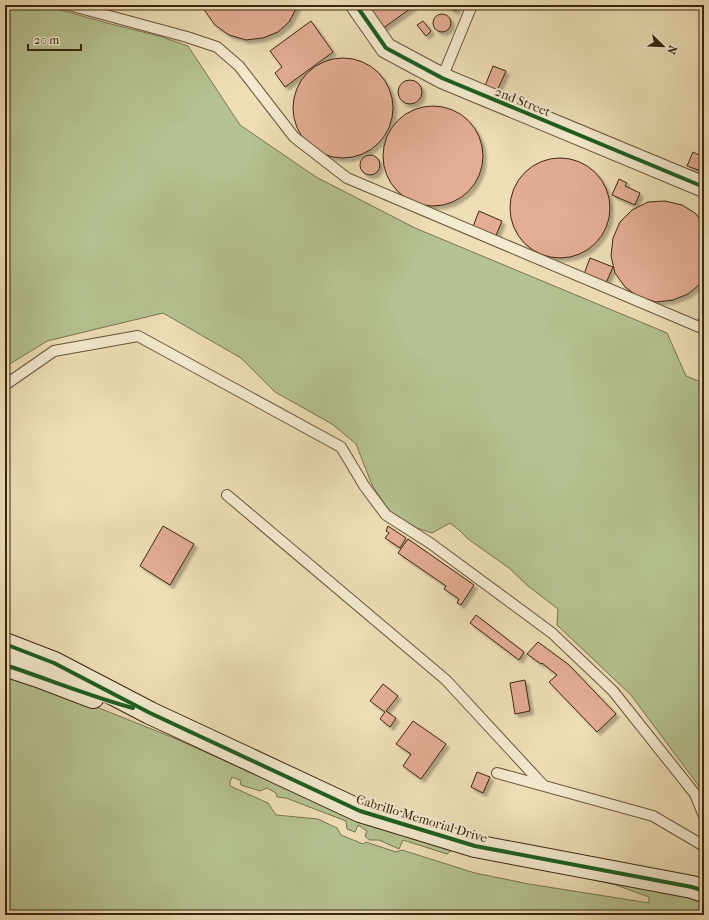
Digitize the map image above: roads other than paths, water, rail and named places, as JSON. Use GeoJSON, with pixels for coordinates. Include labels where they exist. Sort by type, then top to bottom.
{"type":"FeatureCollection","features":[{"type":"Feature","properties":{"kind":"main road","name":"Cabrillo Memorial Drive"},"geometry":{"type":"LineString","coordinates":[[5,644],[54,663],[150,713],[360,811],[475,846],[692,887],[704,891]]}},
{"type":"Feature","properties":{"kind":"main road","name":"Cabrillo Memorial Drive"},"geometry":{"type":"LineString","coordinates":[[5,665],[102,700],[150,713]]}},
{"type":"Feature","properties":{"kind":"street","name":"2nd Street"},"geometry":{"type":"LineString","coordinates":[[356,5],[386,48],[442,78],[704,187]]}},
{"type":"Feature","properties":{"kind":"lane"},"geometry":{"type":"LineString","coordinates":[[69,5],[187,37],[217,47],[239,66],[294,137],[347,178],[704,329]]}},
{"type":"Feature","properties":{"kind":"lane"},"geometry":{"type":"LineString","coordinates":[[442,78],[472,5]]}},
{"type":"Feature","properties":{"kind":"lane"},"geometry":{"type":"LineString","coordinates":[[5,385],[54,351],[138,336],[341,447],[365,487],[386,515],[430,543],[552,633],[613,691],[695,794],[704,816]]}},
{"type":"Feature","properties":{"kind":"lane"},"geometry":{"type":"LineString","coordinates":[[227,495],[446,680],[543,785]]}},
{"type":"Feature","properties":{"kind":"lane"},"geometry":{"type":"LineString","coordinates":[[498,773],[653,816],[704,846]]}}]}
